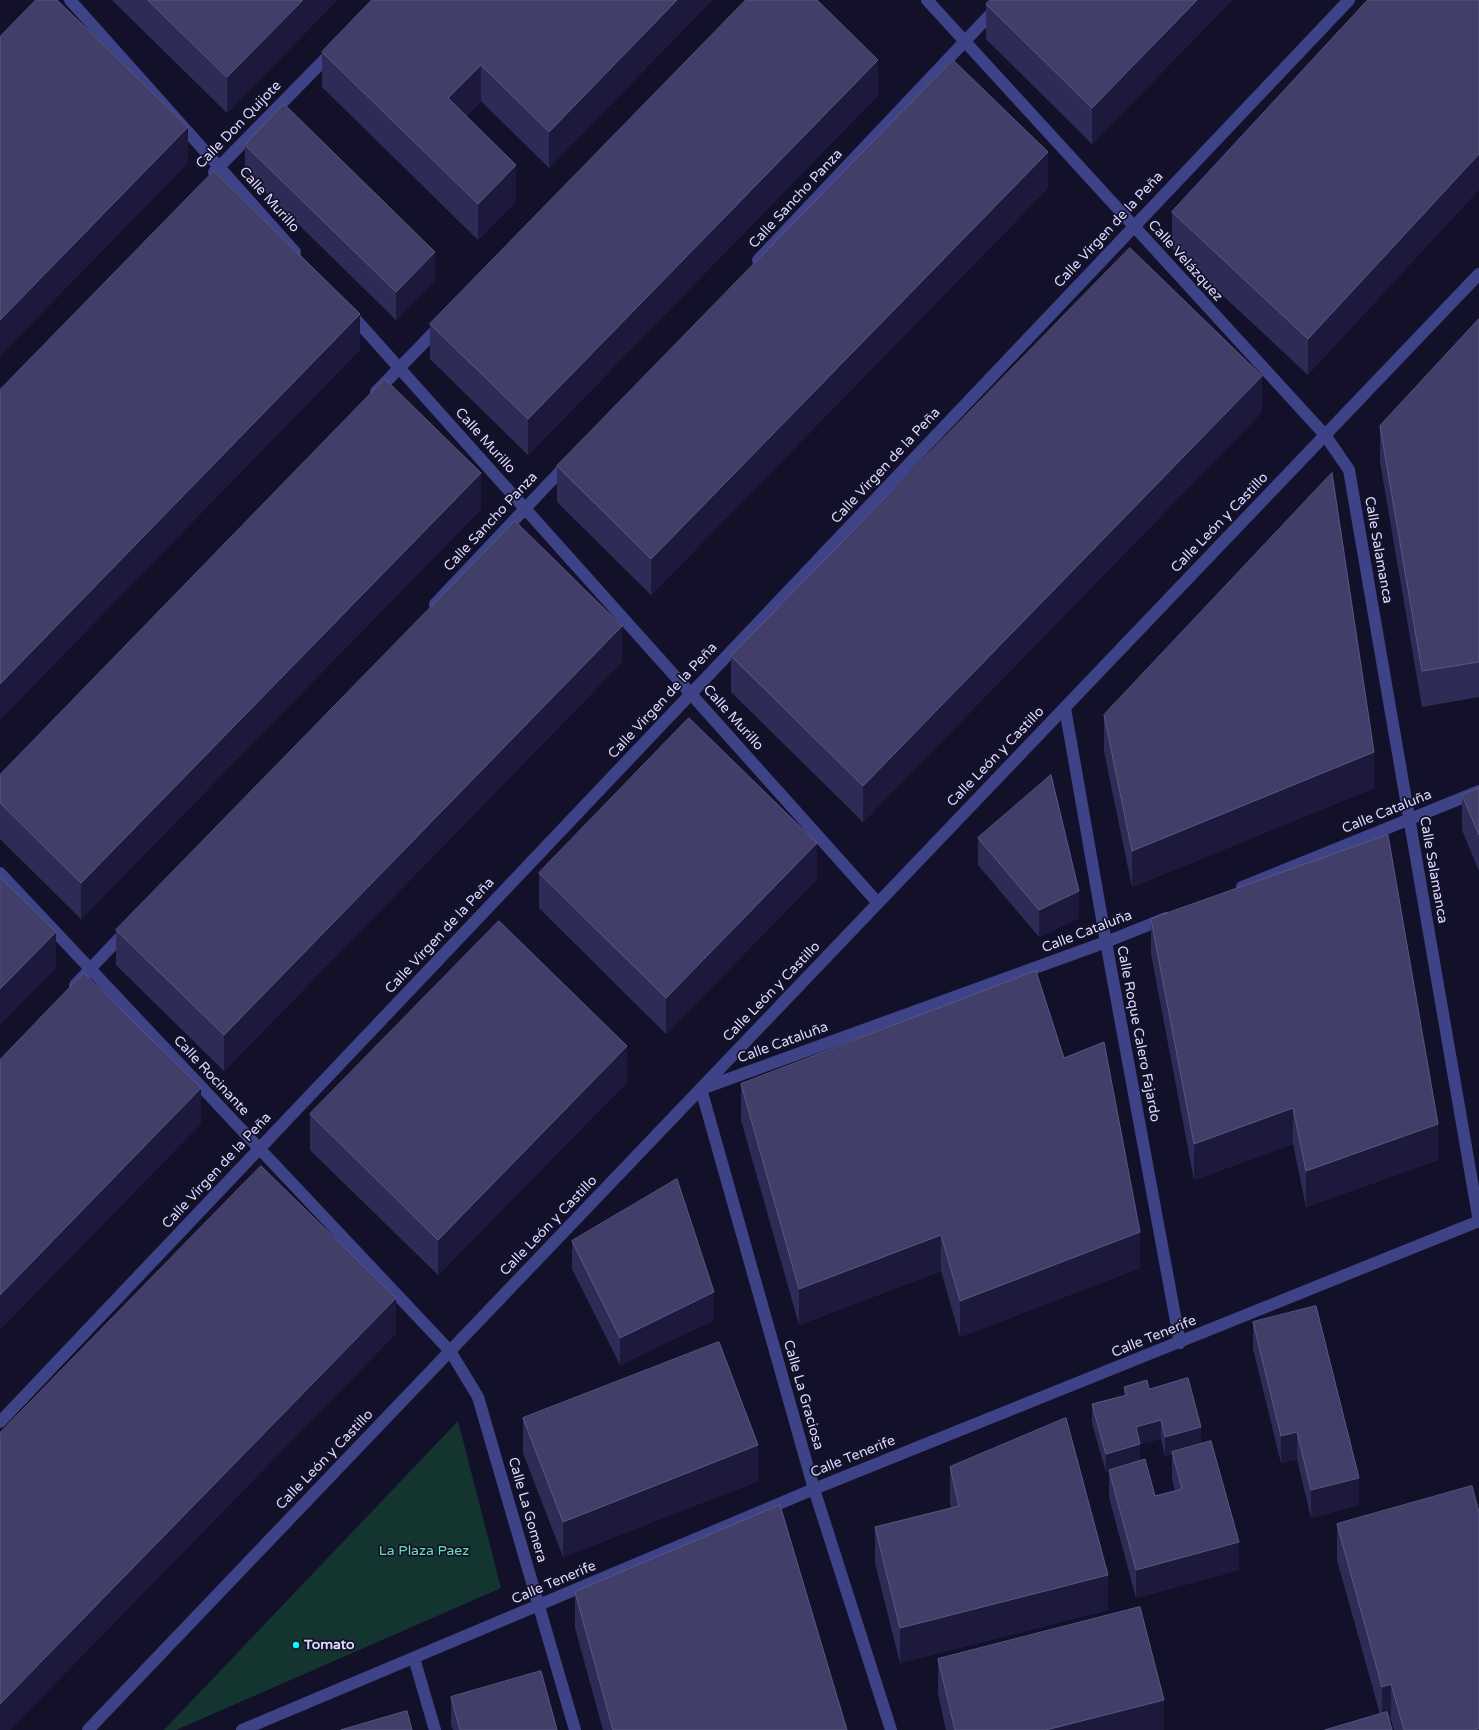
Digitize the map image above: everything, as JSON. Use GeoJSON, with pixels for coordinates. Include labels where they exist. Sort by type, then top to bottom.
{"type":"FeatureCollection","features":[{"type":"Feature","properties":{"kind":"street","name":"Calle Murillo"},"geometry":{"type":"LineString","coordinates":[[70,0],[304,262]]}},
{"type":"Feature","properties":{"kind":"street","name":"Calle Velázquez"},"geometry":{"type":"LineString","coordinates":[[927,0],[1325,435]]}},
{"type":"Feature","properties":{"kind":"street","name":"Calle Sancho Panza"},"geometry":{"type":"LineString","coordinates":[[753,266],[1004,0]]}},
{"type":"Feature","properties":{"kind":"street","name":"Calle Virgen de la Peña"},"geometry":{"type":"LineString","coordinates":[[0,1422],[1349,0]]}},
{"type":"Feature","properties":{"kind":"street","name":"Calle Don Quijote"},"geometry":{"type":"LineString","coordinates":[[208,178],[339,45]]}},
{"type":"Feature","properties":{"kind":"street","name":"Calle León y Castillo"},"geometry":{"type":"LineString","coordinates":[[88,1730],[1479,274]]}},
{"type":"Feature","properties":{"kind":"street","name":"Calle Murillo"},"geometry":{"type":"LineString","coordinates":[[341,303],[878,903]]}},
{"type":"Feature","properties":{"kind":"street"},"geometry":{"type":"LineString","coordinates":[[366,402],[449,316]]}},
{"type":"Feature","properties":{"kind":"street","name":"Calle Salamanca"},"geometry":{"type":"LineString","coordinates":[[1325,435],[1349,470],[1479,1221]]}},
{"type":"Feature","properties":{"kind":"street","name":"Calle Sancho Panza"},"geometry":{"type":"LineString","coordinates":[[427,612],[579,451]]}},
{"type":"Feature","properties":{"kind":"street","name":"Calle Roque Calero Fajardo"},"geometry":{"type":"LineString","coordinates":[[1065,708],[1106,942],[1180,1343]]}},
{"type":"Feature","properties":{"kind":"street","name":"Calle Cataluña"},"geometry":{"type":"LineString","coordinates":[[1232,891],[1479,791]]}},
{"type":"Feature","properties":{"kind":"street","name":"Calle Rocinante"},"geometry":{"type":"LineString","coordinates":[[0,873],[450,1351]]}},
{"type":"Feature","properties":{"kind":"street","name":"Calle Cataluña"},"geometry":{"type":"LineString","coordinates":[[701,1089],[1106,942],[1180,912]]}},
{"type":"Feature","properties":{"kind":"street"},"geometry":{"type":"LineString","coordinates":[[69,991],[134,923]]}},
{"type":"Feature","properties":{"kind":"street","name":"Calle La Graciosa"},"geometry":{"type":"LineString","coordinates":[[701,1089],[814,1489],[891,1730]]}},
{"type":"Feature","properties":{"kind":"street","name":"Calle Tenerife"},"geometry":{"type":"LineString","coordinates":[[242,1730],[814,1489],[1180,1343],[1479,1221]]}},
{"type":"Feature","properties":{"kind":"street","name":"Calle La Gomera"},"geometry":{"type":"LineString","coordinates":[[450,1351],[478,1397],[575,1730]]}},
{"type":"Feature","properties":{"kind":"street"},"geometry":{"type":"LineString","coordinates":[[414,1658],[435,1730]]}},
{"type":"Feature","properties":{"kind":"green space","name":"La Plaza Paez"},"geometry":{"type":"Polygon","coordinates":[[[458,1421],[501,1588],[176,1730],[164,1730],[458,1421]]]}},
{"type":"Feature","properties":{"kind":"building"},"geometry":{"type":"Polygon","coordinates":[[[36,0],[57,0],[188,127],[0,320],[0,37],[36,0]]]}},
{"type":"Feature","properties":{"kind":"building"},"geometry":{"type":"Polygon","coordinates":[[[148,0],[303,0],[227,77],[148,0]]]}},
{"type":"Feature","properties":{"kind":"building"},"geometry":{"type":"Polygon","coordinates":[[[372,0],[677,0],[549,132],[481,65],[448,98],[516,165],[478,204],[322,52],[372,0]]]}},
{"type":"Feature","properties":{"kind":"building"},"geometry":{"type":"Polygon","coordinates":[[[746,0],[817,0],[878,60],[528,419],[430,324],[746,0]]]}},
{"type":"Feature","properties":{"kind":"building"},"geometry":{"type":"Polygon","coordinates":[[[990,0],[1197,0],[1092,108],[986,4],[990,0]]]}},
{"type":"Feature","properties":{"kind":"building"},"geometry":{"type":"Polygon","coordinates":[[[1368,0],[1479,0],[1479,154],[1308,339],[1172,212],[1368,0]]]}},
{"type":"Feature","properties":{"kind":"building"},"geometry":{"type":"Polygon","coordinates":[[[953,60],[1048,152],[651,559],[557,466],[953,60]]]}},
{"type":"Feature","properties":{"kind":"building"},"geometry":{"type":"Polygon","coordinates":[[[284,104],[435,252],[396,292],[245,145],[284,104]]]}},
{"type":"Feature","properties":{"kind":"building"},"geometry":{"type":"Polygon","coordinates":[[[214,171],[360,314],[0,684],[0,390],[214,171]]]}},
{"type":"Feature","properties":{"kind":"building"},"geometry":{"type":"Polygon","coordinates":[[[1130,248],[1262,376],[863,786],[731,656],[1130,248]]]}},
{"type":"Feature","properties":{"kind":"building"},"geometry":{"type":"Polygon","coordinates":[[[1479,319],[1479,662],[1422,671],[1380,426],[1479,319]]]}},
{"type":"Feature","properties":{"kind":"building"},"geometry":{"type":"Polygon","coordinates":[[[385,379],[481,473],[81,883],[0,803],[0,775],[385,379]]]}},
{"type":"Feature","properties":{"kind":"building"},"geometry":{"type":"Polygon","coordinates":[[[1332,473],[1374,752],[1132,851],[1104,715],[1332,473]]]}},
{"type":"Feature","properties":{"kind":"building"},"geometry":{"type":"Polygon","coordinates":[[[515,521],[622,626],[224,1035],[116,930],[515,521]]]}},
{"type":"Feature","properties":{"kind":"building"},"geometry":{"type":"Polygon","coordinates":[[[689,718],[817,843],[666,998],[539,873],[689,718]]]}},
{"type":"Feature","properties":{"kind":"building"},"geometry":{"type":"Polygon","coordinates":[[[1051,775],[1079,891],[1039,910],[978,838],[1051,775]]]}},
{"type":"Feature","properties":{"kind":"building"},"geometry":{"type":"Polygon","coordinates":[[[1479,788],[1479,835],[1462,795],[1479,788]]]}},
{"type":"Feature","properties":{"kind":"building"},"geometry":{"type":"Polygon","coordinates":[[[1388,835],[1438,1124],[1306,1171],[1293,1108],[1194,1144],[1151,919],[1388,835]]]}},
{"type":"Feature","properties":{"kind":"building"},"geometry":{"type":"Polygon","coordinates":[[[0,877],[56,932],[0,989],[0,877]]]}},
{"type":"Feature","properties":{"kind":"building"},"geometry":{"type":"Polygon","coordinates":[[[499,921],[627,1046],[438,1240],[310,1114],[499,921]]]}},
{"type":"Feature","properties":{"kind":"building"},"geometry":{"type":"Polygon","coordinates":[[[1036,971],[1064,1058],[1104,1042],[1140,1232],[960,1301],[941,1235],[799,1289],[741,1084],[1036,971]]]}},
{"type":"Feature","properties":{"kind":"building"},"geometry":{"type":"Polygon","coordinates":[[[84,973],[201,1088],[0,1295],[0,1060],[84,973]]]}},
{"type":"Feature","properties":{"kind":"building"},"geometry":{"type":"Polygon","coordinates":[[[261,1166],[396,1298],[0,1704],[0,1433],[261,1166]]]}},
{"type":"Feature","properties":{"kind":"building"},"geometry":{"type":"Polygon","coordinates":[[[677,1179],[714,1292],[620,1338],[572,1241],[677,1179]]]}},
{"type":"Feature","properties":{"kind":"building"},"geometry":{"type":"Polygon","coordinates":[[[1316,1306],[1359,1478],[1311,1490],[1297,1432],[1281,1436],[1253,1322],[1316,1306]]]}},
{"type":"Feature","properties":{"kind":"building"},"geometry":{"type":"Polygon","coordinates":[[[719,1342],[758,1445],[563,1522],[523,1418],[719,1342]]]}},
{"type":"Feature","properties":{"kind":"building"},"geometry":{"type":"Polygon","coordinates":[[[1188,1378],[1201,1427],[1165,1437],[1161,1420],[1136,1427],[1140,1444],[1106,1454],[1092,1404],[1127,1395],[1124,1387],[1147,1380],[1149,1389],[1188,1378]]]}},
{"type":"Feature","properties":{"kind":"building"},"geometry":{"type":"Polygon","coordinates":[[[1066,1418],[1108,1575],[900,1628],[875,1527],[959,1506],[950,1467],[1066,1418]]]}},
{"type":"Feature","properties":{"kind":"building"},"geometry":{"type":"Polygon","coordinates":[[[1211,1441],[1239,1542],[1136,1570],[1109,1470],[1145,1459],[1155,1496],[1182,1489],[1172,1452],[1211,1441]]]}},
{"type":"Feature","properties":{"kind":"building"},"geometry":{"type":"Polygon","coordinates":[[[1472,1486],[1479,1512],[1479,1728],[1473,1730],[1404,1730],[1391,1684],[1382,1687],[1337,1524],[1472,1486]]]}},
{"type":"Feature","properties":{"kind":"building"},"geometry":{"type":"Polygon","coordinates":[[[780,1505],[847,1730],[613,1730],[575,1592],[780,1505]]]}},
{"type":"Feature","properties":{"kind":"building"},"geometry":{"type":"Polygon","coordinates":[[[1140,1607],[1164,1700],[1046,1730],[955,1730],[938,1659],[1140,1607]]]}},
{"type":"Feature","properties":{"kind":"building"},"geometry":{"type":"Polygon","coordinates":[[[541,1671],[557,1730],[460,1730],[451,1697],[541,1671]]]}},
{"type":"Feature","properties":{"kind":"building"},"geometry":{"type":"Polygon","coordinates":[[[407,1711],[412,1730],[341,1730],[407,1711]]]}},
{"type":"Feature","properties":{"kind":"building"},"geometry":{"type":"Polygon","coordinates":[[[1387,1712],[1392,1730],[1325,1730],[1387,1712]]]}},
{"type":"Feature","properties":{"kind":"place","name":"Tomato"},"geometry":{"type":"Point","coordinates":[296,1645]}}]}
